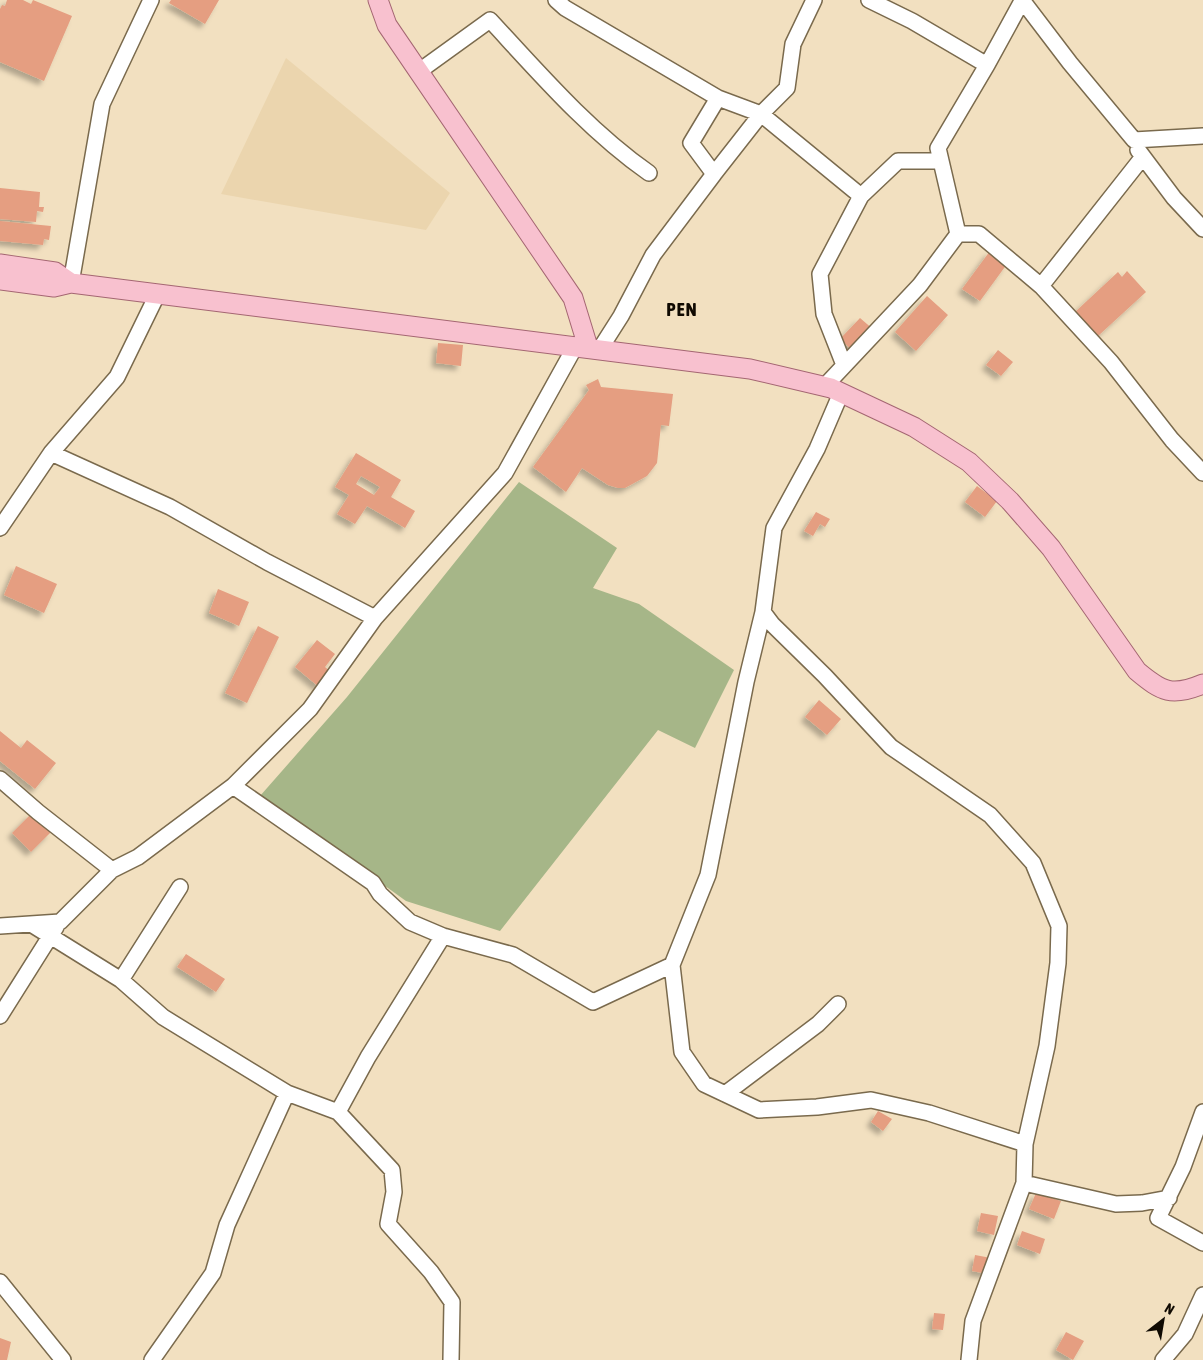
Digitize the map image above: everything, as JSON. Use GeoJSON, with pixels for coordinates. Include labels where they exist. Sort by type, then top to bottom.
{"type":"FeatureCollection","features":[{"type":"Feature","properties":{"kind":"main road"},"geometry":{"type":"LineString","coordinates":[[378,0],[387,25],[573,298],[588,347]]}},
{"type":"Feature","properties":{"kind":"main road"},"geometry":{"type":"LineString","coordinates":[[0,264],[55,272],[71,282]]}},
{"type":"Feature","properties":{"kind":"main road"},"geometry":{"type":"LineString","coordinates":[[0,280],[54,287],[71,282],[588,347],[750,369],[832,390],[914,427],[969,462],[1010,502],[1051,548],[1138,671],[1155,686],[1173,692],[1184,692],[1203,684]]}},
{"type":"Feature","properties":{"kind":"street"},"geometry":{"type":"LineString","coordinates":[[71,282],[102,104],[151,0]]}},
{"type":"Feature","properties":{"kind":"street"},"geometry":{"type":"LineString","coordinates":[[556,0],[565,8],[718,98],[761,114],[862,196]]}},
{"type":"Feature","properties":{"kind":"street"},"geometry":{"type":"LineString","coordinates":[[0,1016],[60,922],[112,870],[138,858],[233,786],[310,710],[375,618],[505,473],[588,347],[621,316],[653,255],[761,114],[787,88],[793,44],[814,0]]}},
{"type":"Feature","properties":{"kind":"street"},"geometry":{"type":"LineString","coordinates":[[869,0],[912,21],[987,65]]}},
{"type":"Feature","properties":{"kind":"street"},"geometry":{"type":"LineString","coordinates":[[1025,1144],[929,1113],[871,1100],[817,1107],[759,1110],[704,1084],[682,1052],[672,965],[708,875],[746,682],[763,612],[774,528],[817,449],[832,390],[844,365],[920,285],[958,234],[938,148],[987,65],[1022,0],[1070,63],[1134,140],[1142,158],[1203,229]]}},
{"type":"Feature","properties":{"kind":"street"},"geometry":{"type":"LineString","coordinates":[[418,72],[490,20],[546,80],[623,154],[649,173]]}},
{"type":"Feature","properties":{"kind":"street"},"geometry":{"type":"LineString","coordinates":[[714,174],[691,143],[718,98]]}},
{"type":"Feature","properties":{"kind":"street"},"geometry":{"type":"LineString","coordinates":[[1134,140],[1203,136]]}},
{"type":"Feature","properties":{"kind":"street"},"geometry":{"type":"LineString","coordinates":[[1041,286],[1142,158]]}},
{"type":"Feature","properties":{"kind":"street"},"geometry":{"type":"LineString","coordinates":[[844,365],[824,314],[820,274],[862,196],[898,161],[941,161]]}},
{"type":"Feature","properties":{"kind":"street"},"geometry":{"type":"LineString","coordinates":[[958,234],[979,234],[1041,286],[1111,362],[1172,440],[1203,473]]}},
{"type":"Feature","properties":{"kind":"street"},"geometry":{"type":"LineString","coordinates":[[0,528],[51,453],[116,377],[158,293]]}},
{"type":"Feature","properties":{"kind":"street"},"geometry":{"type":"LineString","coordinates":[[51,453],[170,507],[267,562],[375,618]]}},
{"type":"Feature","properties":{"kind":"street"},"geometry":{"type":"LineString","coordinates":[[763,612],[772,624],[825,676],[891,747],[990,815],[1033,863],[1060,926],[1058,963],[1048,1046],[1025,1144],[1024,1183],[974,1321],[969,1360]]}},
{"type":"Feature","properties":{"kind":"street"},"geometry":{"type":"LineString","coordinates":[[0,779],[38,812],[112,870]]}},
{"type":"Feature","properties":{"kind":"street"},"geometry":{"type":"LineString","coordinates":[[233,786],[373,883],[380,894],[410,922],[443,936],[513,955],[592,1002],[672,965]]}},
{"type":"Feature","properties":{"kind":"street"},"geometry":{"type":"LineString","coordinates":[[121,980],[180,887]]}},
{"type":"Feature","properties":{"kind":"street"},"geometry":{"type":"LineString","coordinates":[[0,926],[60,922]]}},
{"type":"Feature","properties":{"kind":"street"},"geometry":{"type":"LineString","coordinates":[[31,924],[52,935],[76,953],[121,980],[163,1017],[287,1093],[338,1112],[392,1170],[394,1192],[388,1224],[431,1272],[452,1302],[451,1360]]}},
{"type":"Feature","properties":{"kind":"street"},"geometry":{"type":"LineString","coordinates":[[338,1112],[368,1057],[443,936]]}},
{"type":"Feature","properties":{"kind":"street"},"geometry":{"type":"LineString","coordinates":[[726,1094],[818,1024],[838,1004]]}},
{"type":"Feature","properties":{"kind":"street"},"geometry":{"type":"LineString","coordinates":[[152,1360],[214,1273],[227,1225],[287,1093]]}},
{"type":"Feature","properties":{"kind":"street"},"geometry":{"type":"LineString","coordinates":[[1203,1112],[1169,1198],[1158,1218],[1203,1243]]}},
{"type":"Feature","properties":{"kind":"street"},"geometry":{"type":"LineString","coordinates":[[1024,1183],[1116,1204],[1142,1203],[1169,1198]]}},
{"type":"Feature","properties":{"kind":"street"},"geometry":{"type":"LineString","coordinates":[[0,1282],[64,1360]]}},
{"type":"Feature","properties":{"kind":"street"},"geometry":{"type":"LineString","coordinates":[[1163,1360],[1185,1334],[1203,1295]]}},
{"type":"Feature","properties":{"kind":"shaded area"},"geometry":{"type":"Polygon","coordinates":[[[286,58],[450,193],[426,230],[221,194],[286,58]]]}},
{"type":"Feature","properties":{"kind":"green space"},"geometry":{"type":"Polygon","coordinates":[[[519,482],[617,548],[593,588],[639,604],[734,670],[695,748],[658,730],[500,931],[406,901],[260,796],[347,697],[519,482]]]}},
{"type":"Feature","properties":{"kind":"building"},"geometry":{"type":"Polygon","coordinates":[[[7,0],[23,0],[31,4],[33,0],[72,16],[44,81],[0,62],[0,9],[2,5],[5,6],[7,0]]]}},
{"type":"Feature","properties":{"kind":"building"},"geometry":{"type":"Polygon","coordinates":[[[171,0],[219,0],[205,24],[169,3],[171,0]]]}},
{"type":"Feature","properties":{"kind":"building"},"geometry":{"type":"Polygon","coordinates":[[[0,188],[40,192],[39,207],[44,207],[43,212],[37,211],[36,222],[0,219],[0,188]]]}},
{"type":"Feature","properties":{"kind":"building"},"geometry":{"type":"Polygon","coordinates":[[[0,221],[51,226],[49,240],[44,239],[43,245],[0,241],[0,221]]]}},
{"type":"Feature","properties":{"kind":"building"},"geometry":{"type":"Polygon","coordinates":[[[990,251],[1007,264],[980,301],[962,289],[990,251]]]}},
{"type":"Feature","properties":{"kind":"building"},"geometry":{"type":"Polygon","coordinates":[[[1127,271],[1146,292],[1098,336],[1074,313],[1118,272],[1122,277],[1127,271]]]}},
{"type":"Feature","properties":{"kind":"building"},"geometry":{"type":"Polygon","coordinates":[[[927,296],[948,315],[916,351],[895,332],[927,296]]]}},
{"type":"Feature","properties":{"kind":"building"},"geometry":{"type":"Polygon","coordinates":[[[860,318],[874,330],[854,352],[840,339],[860,318]]]}},
{"type":"Feature","properties":{"kind":"building"},"geometry":{"type":"Polygon","coordinates":[[[438,343],[463,345],[461,366],[436,363],[438,343]]]}},
{"type":"Feature","properties":{"kind":"building"},"geometry":{"type":"Polygon","coordinates":[[[998,350],[1013,362],[1001,376],[986,365],[998,350]]]}},
{"type":"Feature","properties":{"kind":"building"},"geometry":{"type":"Polygon","coordinates":[[[598,379],[601,387],[673,394],[669,426],[661,425],[657,463],[647,476],[625,488],[618,488],[608,485],[582,468],[566,492],[533,467],[589,390],[586,385],[598,379]]]}},
{"type":"Feature","properties":{"kind":"building"},"geometry":{"type":"Polygon","coordinates":[[[356,453],[401,480],[391,497],[415,511],[405,528],[367,506],[355,524],[337,514],[349,495],[335,487],[356,453]],[[361,476],[356,484],[374,495],[380,487],[361,476]]]}},
{"type":"Feature","properties":{"kind":"building"},"geometry":{"type":"Polygon","coordinates":[[[977,486],[997,501],[985,517],[965,502],[977,486]]]}},
{"type":"Feature","properties":{"kind":"building"},"geometry":{"type":"Polygon","coordinates":[[[816,512],[830,519],[825,527],[820,524],[813,536],[804,531],[816,512]]]}},
{"type":"Feature","properties":{"kind":"building"},"geometry":{"type":"Polygon","coordinates":[[[16,566],[57,584],[44,613],[4,595],[16,566]]]}},
{"type":"Feature","properties":{"kind":"building"},"geometry":{"type":"Polygon","coordinates":[[[218,589],[249,602],[239,626],[209,613],[218,589]]]}},
{"type":"Feature","properties":{"kind":"building"},"geometry":{"type":"Polygon","coordinates":[[[258,626],[279,637],[247,703],[225,693],[258,626]]]}},
{"type":"Feature","properties":{"kind":"building"},"geometry":{"type":"Polygon","coordinates":[[[317,640],[335,654],[325,667],[331,672],[319,687],[295,667],[317,640]]]}},
{"type":"Feature","properties":{"kind":"building"},"geometry":{"type":"Polygon","coordinates":[[[819,700],[841,719],[827,735],[805,717],[819,700]]]}},
{"type":"Feature","properties":{"kind":"building"},"geometry":{"type":"Polygon","coordinates":[[[0,731],[21,748],[27,740],[56,763],[35,789],[0,761],[0,731]]]}},
{"type":"Feature","properties":{"kind":"building"},"geometry":{"type":"Polygon","coordinates":[[[32,813],[51,832],[31,852],[12,833],[32,813]]]}},
{"type":"Feature","properties":{"kind":"building"},"geometry":{"type":"Polygon","coordinates":[[[186,954],[225,979],[216,992],[177,967],[186,954]]]}},
{"type":"Feature","properties":{"kind":"building"},"geometry":{"type":"Polygon","coordinates":[[[878,1111],[892,1119],[883,1131],[871,1122],[878,1111]]]}},
{"type":"Feature","properties":{"kind":"building"},"geometry":{"type":"Polygon","coordinates":[[[1036,1193],[1061,1201],[1054,1219],[1029,1209],[1036,1193]]]}},
{"type":"Feature","properties":{"kind":"building"},"geometry":{"type":"Polygon","coordinates":[[[981,1213],[998,1216],[994,1235],[977,1231],[981,1213]]]}},
{"type":"Feature","properties":{"kind":"building"},"geometry":{"type":"Polygon","coordinates":[[[1022,1231],[1045,1239],[1040,1254],[1017,1245],[1022,1231]]]}},
{"type":"Feature","properties":{"kind":"building"},"geometry":{"type":"Polygon","coordinates":[[[975,1255],[991,1258],[988,1274],[972,1271],[975,1255]]]}},
{"type":"Feature","properties":{"kind":"building"},"geometry":{"type":"Polygon","coordinates":[[[934,1313],[945,1314],[943,1330],[932,1329],[934,1313]]]}},
{"type":"Feature","properties":{"kind":"building"},"geometry":{"type":"Polygon","coordinates":[[[1066,1332],[1084,1341],[1073,1360],[1056,1350],[1066,1332]]]}},
{"type":"Feature","properties":{"kind":"building"},"geometry":{"type":"Polygon","coordinates":[[[0,1338],[11,1342],[7,1360],[0,1360],[0,1338]]]}},
{"type":"Feature","properties":{"kind":"district","name":"PEN"},"geometry":{"type":"Point","coordinates":[682,309]}}]}
